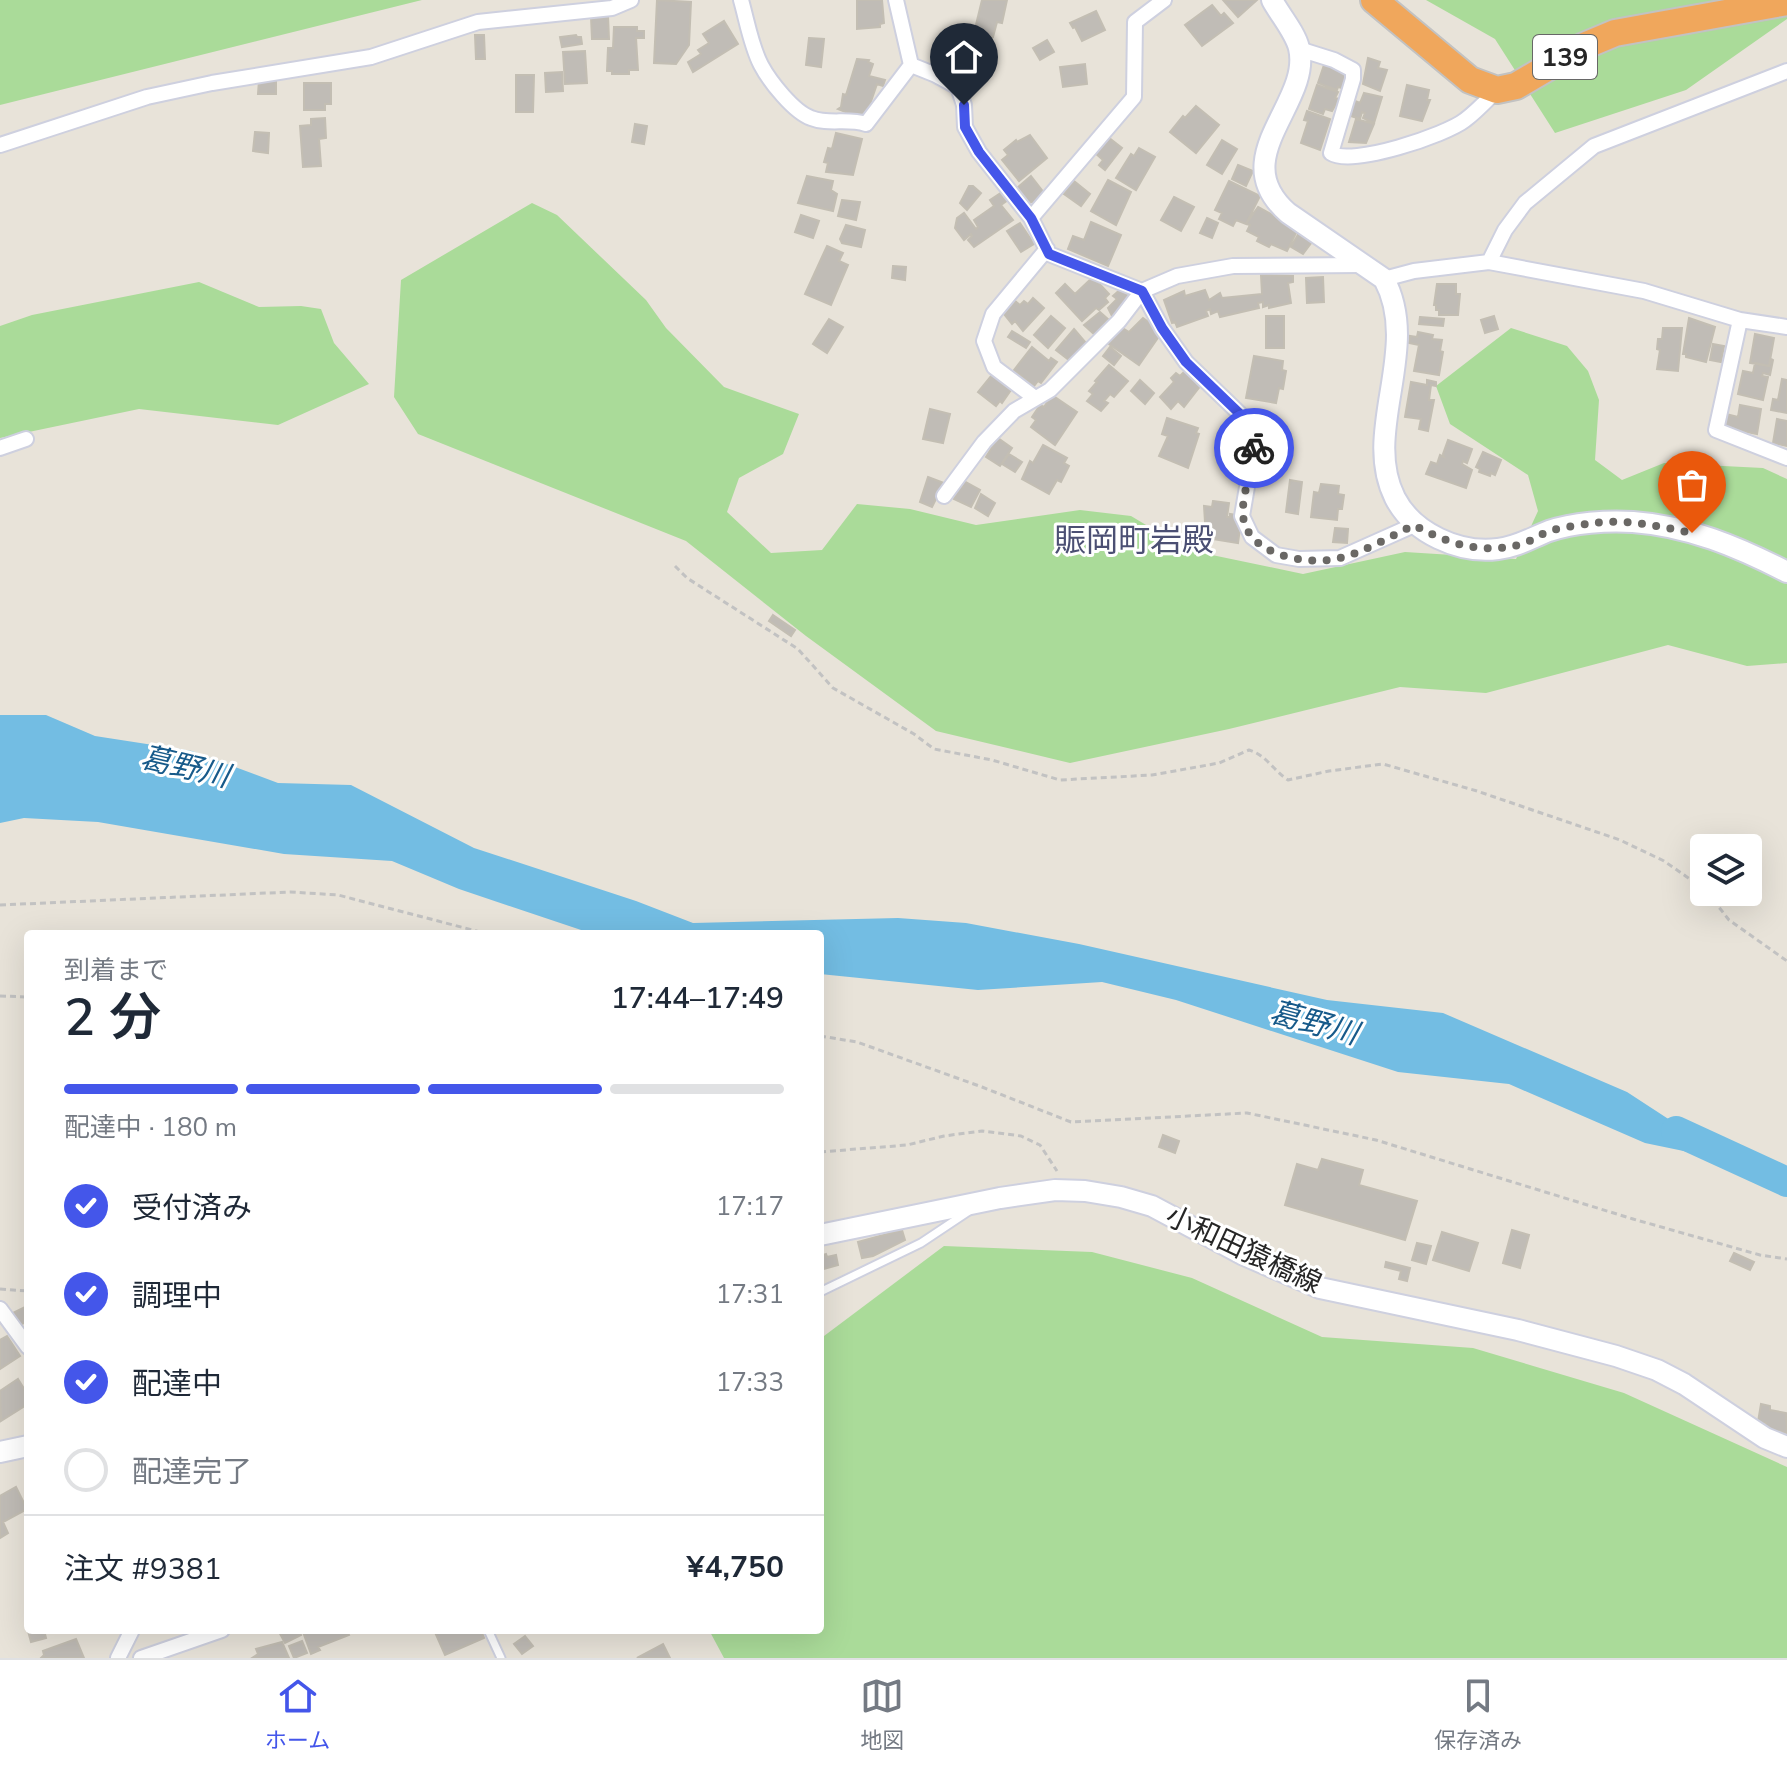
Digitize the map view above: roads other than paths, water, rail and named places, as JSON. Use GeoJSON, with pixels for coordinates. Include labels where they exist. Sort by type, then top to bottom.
{"type":"FeatureCollection","features":[{"type":"Feature","properties":{"kind":"highway","name":"139"},"geometry":{"type":"LineString","coordinates":[[1374,0],[1470,80],[1497,90],[1516,86],[1584,46],[1615,33],[1787,2]]}},
{"type":"Feature","properties":{"kind":"main road"},"geometry":{"type":"LineString","coordinates":[[1272,0],[1299,49],[1299,71],[1270,139],[1265,184],[1274,201],[1288,213],[1384,279],[1396,308],[1398,338],[1383,457],[1393,495],[1414,525],[1461,546],[1494,550],[1524,544],[1550,531],[1594,523],[1633,522],[1712,536],[1787,572]]}},
{"type":"Feature","properties":{"kind":"main road","name":"小和田猿橋線"},"geometry":{"type":"LineString","coordinates":[[824,1234],[1055,1190],[1109,1195],[1152,1206],[1242,1254],[1320,1288],[1518,1330],[1657,1370],[1684,1384],[1765,1438],[1787,1447]]}},
{"type":"Feature","properties":{"kind":"main road"},"geometry":{"type":"LineString","coordinates":[[0,1452],[24,1447]]}},
{"type":"Feature","properties":{"kind":"street"},"geometry":{"type":"LineString","coordinates":[[0,145],[147,97],[371,57],[478,22],[612,8],[631,0]]}},
{"type":"Feature","properties":{"kind":"street"},"geometry":{"type":"LineString","coordinates":[[741,0],[761,65],[788,102],[808,117],[855,120],[866,124],[911,65]]}},
{"type":"Feature","properties":{"kind":"street"},"geometry":{"type":"LineString","coordinates":[[896,0],[911,65]]}},
{"type":"Feature","properties":{"kind":"street"},"geometry":{"type":"LineString","coordinates":[[1031,218],[1134,97],[1135,22],[1164,0]]}},
{"type":"Feature","properties":{"kind":"street"},"geometry":{"type":"LineString","coordinates":[[1299,49],[1334,60],[1353,70],[1331,153],[1335,157],[1349,158],[1425,140],[1464,121],[1497,90]]}},
{"type":"Feature","properties":{"kind":"street"},"geometry":{"type":"LineString","coordinates":[[911,65],[958,87],[964,105],[965,127],[979,152],[1031,218],[1049,254],[1142,291],[1162,328],[1186,362],[1239,413],[1255,440],[1242,516],[1252,537],[1276,555],[1299,559],[1340,558],[1414,525]]}},
{"type":"Feature","properties":{"kind":"street"},"geometry":{"type":"LineString","coordinates":[[1489,262],[1505,230],[1525,203],[1594,146],[1787,71]]}},
{"type":"Feature","properties":{"kind":"street"},"geometry":{"type":"LineString","coordinates":[[1035,398],[994,367],[984,341],[993,314],[1047,249]]}},
{"type":"Feature","properties":{"kind":"street"},"geometry":{"type":"LineString","coordinates":[[1384,279],[1414,271],[1489,262],[1644,291],[1740,320],[1787,327]]}},
{"type":"Feature","properties":{"kind":"street"},"geometry":{"type":"LineString","coordinates":[[944,496],[984,442],[1014,411],[1050,390],[1119,321],[1142,291],[1177,276],[1233,266],[1362,265]]}},
{"type":"Feature","properties":{"kind":"street"},"geometry":{"type":"LineString","coordinates":[[1740,320],[1716,430],[1787,458]]}},
{"type":"Feature","properties":{"kind":"street"},"geometry":{"type":"LineString","coordinates":[[0,448],[26,439]]}},
{"type":"Feature","properties":{"kind":"street"},"geometry":{"type":"LineString","coordinates":[[0,1309],[24,1342]]}},
{"type":"Feature","properties":{"kind":"street"},"geometry":{"type":"LineString","coordinates":[[118,1658],[130,1634]]}},
{"type":"Feature","properties":{"kind":"street"},"geometry":{"type":"LineString","coordinates":[[141,1658],[173,1653],[213,1634]]}},
{"type":"Feature","properties":{"kind":"lane"},"geometry":{"type":"LineString","coordinates":[[824,1290],[921,1243],[961,1218],[978,1203]]}},
{"type":"Feature","properties":{"kind":"lane"},"geometry":{"type":"LineString","coordinates":[[490,1634],[501,1658]]}},
{"type":"Feature","properties":{"kind":"water"},"geometry":{"type":"Polygon","coordinates":[[[0,715],[46,715],[95,736],[192,751],[278,783],[351,785],[474,848],[693,923],[898,918],[966,923],[1079,944],[1327,1000],[1443,1013],[1627,1092],[1673,1122],[1711,1138],[1715,1146],[1703,1155],[1645,1143],[1509,1084],[1398,1072],[1176,1000],[1102,982],[978,990],[824,974],[824,930],[581,930],[459,889],[392,861],[284,854],[98,822],[24,818],[0,823],[0,715]]]}},
{"type":"Feature","properties":{"kind":"waterway","name":"葛野川"},"geometry":{"type":"LineString","coordinates":[[1676,1131],[1787,1182]]}},
{"type":"Feature","properties":{"kind":"district","name":"賑岡町岩殿"},"geometry":{"type":"Point","coordinates":[1134,540]}}]}
